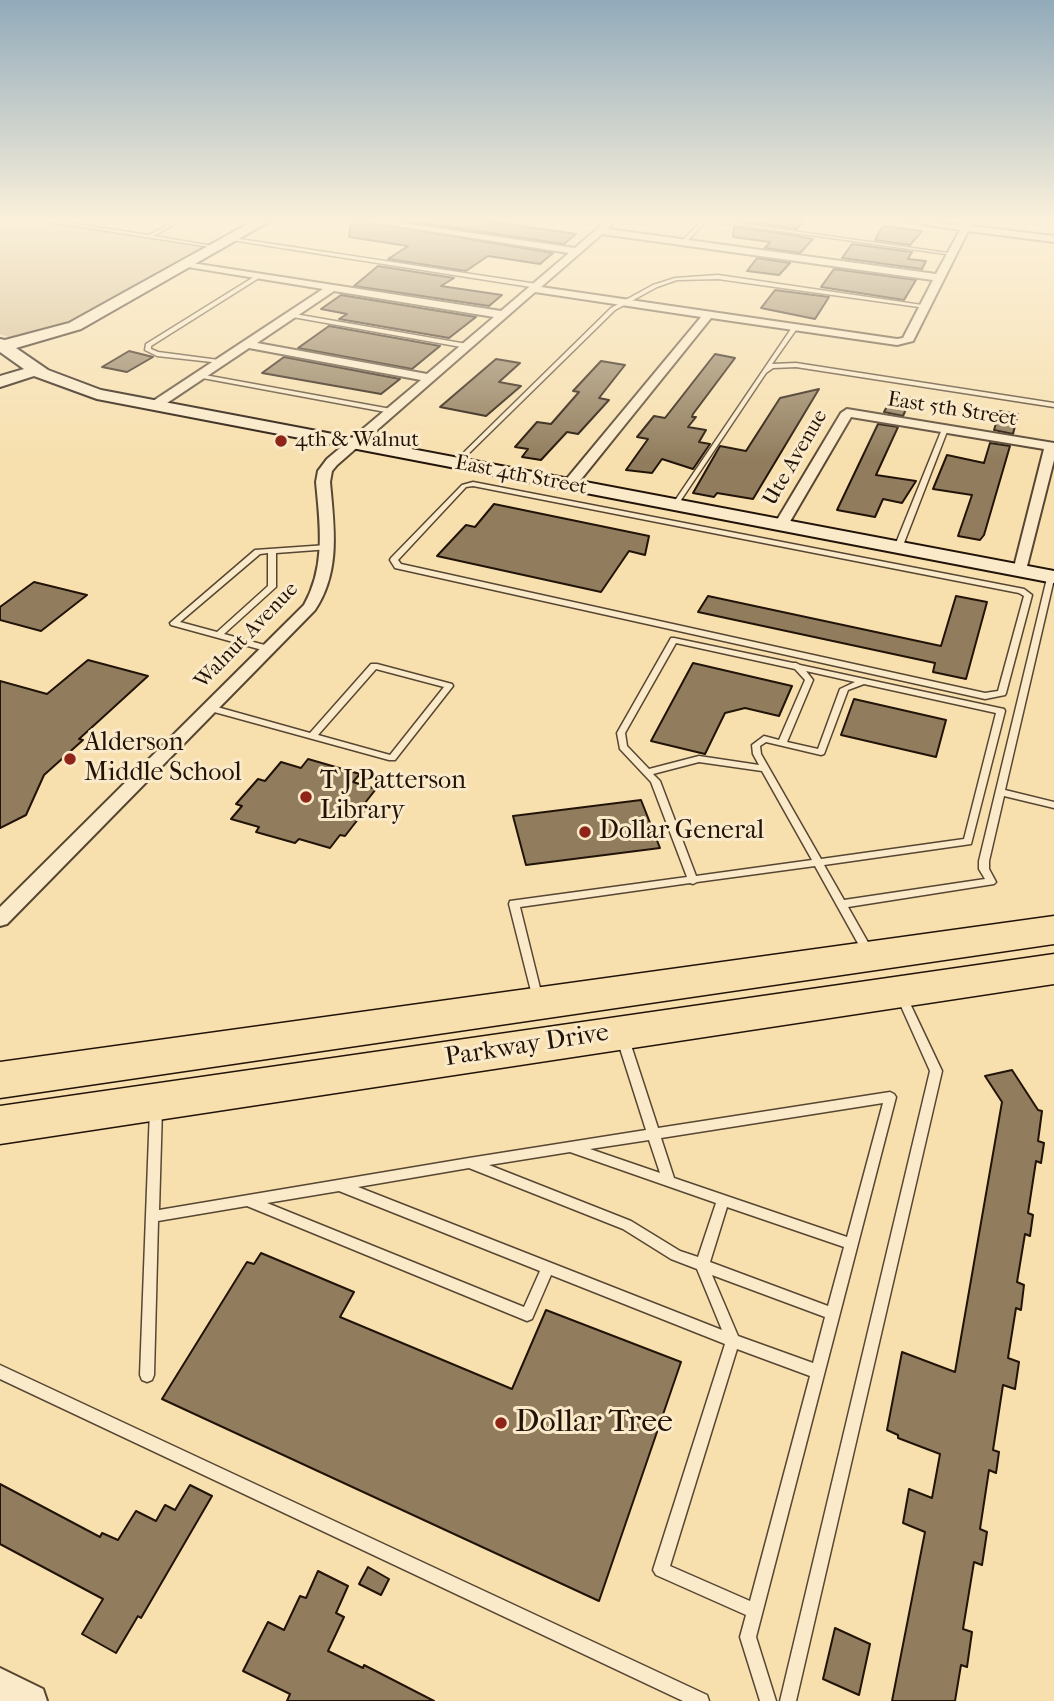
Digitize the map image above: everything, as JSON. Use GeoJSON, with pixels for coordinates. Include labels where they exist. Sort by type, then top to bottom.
{"type":"FeatureCollection","features":[{"type":"Feature","properties":{"kind":"highway","name":"Parkway Drive"},"geometry":{"type":"LineString","coordinates":[[0,1080],[872,956],[1051,945]]}},
{"type":"Feature","properties":{"kind":"highway","name":"Parkway Drive"},"geometry":{"type":"LineString","coordinates":[[0,1125],[899,990],[1051,945]]}},
{"type":"Feature","properties":{"kind":"highway"},"geometry":{"type":"LineString","coordinates":[[0,1103],[113,1086],[161,1083],[207,1082],[245,1088]]}},
{"type":"Feature","properties":{"kind":"street"},"geometry":{"type":"LineString","coordinates":[[2,345],[75,326],[122,300]]}},
{"type":"Feature","properties":{"kind":"street"},"geometry":{"type":"LineString","coordinates":[[153,406],[312,300]]}},
{"type":"Feature","properties":{"kind":"street"},"geometry":{"type":"LineString","coordinates":[[410,300],[503,315]]}},
{"type":"Feature","properties":{"kind":"street","name":"Walnut Avenue"},"geometry":{"type":"LineString","coordinates":[[0,919],[269,649],[316,598],[325,577],[327,547],[323,477],[332,462],[520,300]]}},
{"type":"Feature","properties":{"kind":"street"},"geometry":{"type":"LineString","coordinates":[[614,300],[897,342],[907,341],[929,300]]}},
{"type":"Feature","properties":{"kind":"street"},"geometry":{"type":"LineString","coordinates":[[569,485],[708,314]]}},
{"type":"Feature","properties":{"kind":"street"},"geometry":{"type":"LineString","coordinates":[[246,344],[430,378]]}},
{"type":"Feature","properties":{"kind":"street","name":"East 4th Street"},"geometry":{"type":"LineString","coordinates":[[2,345],[37,370],[97,394],[675,505],[706,520],[781,525],[1052,577]]}},
{"type":"Feature","properties":{"kind":"street"},"geometry":{"type":"LineString","coordinates":[[0,382],[37,370]]}},
{"type":"Feature","properties":{"kind":"street","name":"East 5th Street"},"geometry":{"type":"LineString","coordinates":[[847,412],[1051,446],[1020,571]]}},
{"type":"Feature","properties":{"kind":"street","name":"Ute Avenue"},"geometry":{"type":"LineString","coordinates":[[781,525],[847,412]]}},
{"type":"Feature","properties":{"kind":"street"},"geometry":{"type":"LineString","coordinates":[[0,1684],[31,1701]]}},
{"type":"Feature","properties":{"kind":"lane"},"geometry":{"type":"LineString","coordinates":[[219,362],[157,354],[148,350],[148,345],[220,300]]}},
{"type":"Feature","properties":{"kind":"lane"},"geometry":{"type":"LineString","coordinates":[[455,464],[613,309],[627,300]]}},
{"type":"Feature","properties":{"kind":"lane"},"geometry":{"type":"LineString","coordinates":[[883,300],[926,306]]}},
{"type":"Feature","properties":{"kind":"lane"},"geometry":{"type":"LineString","coordinates":[[289,316],[467,346]]}},
{"type":"Feature","properties":{"kind":"lane"},"geometry":{"type":"LineString","coordinates":[[675,505],[795,327]]}},
{"type":"Feature","properties":{"kind":"lane"},"geometry":{"type":"LineString","coordinates":[[764,372],[772,366],[796,365],[1054,405]]}},
{"type":"Feature","properties":{"kind":"lane"},"geometry":{"type":"LineString","coordinates":[[199,376],[391,411]]}},
{"type":"Feature","properties":{"kind":"lane"},"geometry":{"type":"LineString","coordinates":[[898,548],[945,429]]}},
{"type":"Feature","properties":{"kind":"lane"},"geometry":{"type":"LineString","coordinates":[[473,484],[706,520],[1021,591],[1028,595],[1002,693],[985,696],[398,566],[394,560],[464,486],[473,484]]}},
{"type":"Feature","properties":{"kind":"lane"},"geometry":{"type":"LineString","coordinates":[[269,649],[174,623],[258,552],[327,547]]}},
{"type":"Feature","properties":{"kind":"lane"},"geometry":{"type":"LineString","coordinates":[[219,635],[272,587],[272,551]]}},
{"type":"Feature","properties":{"kind":"lane"},"geometry":{"type":"LineString","coordinates":[[842,904],[990,882],[984,869],[984,861],[1052,577]]}},
{"type":"Feature","properties":{"kind":"lane"},"geometry":{"type":"LineString","coordinates":[[539,1004],[514,904],[693,881],[820,864],[968,842],[1001,711],[674,640],[621,733],[623,747],[655,781],[693,881]]}},
{"type":"Feature","properties":{"kind":"lane"},"geometry":{"type":"LineString","coordinates":[[782,744],[809,680],[796,665]]}},
{"type":"Feature","properties":{"kind":"lane"},"geometry":{"type":"LineString","coordinates":[[210,708],[392,758],[449,686],[374,666],[312,736]]}},
{"type":"Feature","properties":{"kind":"lane"},"geometry":{"type":"LineString","coordinates":[[865,680],[844,689],[821,752],[764,739],[756,745],[766,769],[872,956]]}},
{"type":"Feature","properties":{"kind":"lane"},"geometry":{"type":"LineString","coordinates":[[649,772],[699,759],[766,769]]}},
{"type":"Feature","properties":{"kind":"lane"},"geometry":{"type":"LineString","coordinates":[[1000,792],[1054,805]]}},
{"type":"Feature","properties":{"kind":"lane"},"geometry":{"type":"LineString","coordinates":[[788,1701],[936,1071],[899,990]]}},
{"type":"Feature","properties":{"kind":"lane"},"geometry":{"type":"LineString","coordinates":[[621,1032],[669,1182]]}},
{"type":"Feature","properties":{"kind":"lane"},"geometry":{"type":"LineString","coordinates":[[152,1217],[469,1163],[890,1097],[748,1637],[768,1701]]}},
{"type":"Feature","properties":{"kind":"lane"},"geometry":{"type":"LineString","coordinates":[[147,1375],[156,1101]]}},
{"type":"Feature","properties":{"kind":"lane"},"geometry":{"type":"LineString","coordinates":[[570,1148],[851,1244]]}},
{"type":"Feature","properties":{"kind":"lane"},"geometry":{"type":"LineString","coordinates":[[469,1163],[628,1225],[676,1255],[834,1314]]}},
{"type":"Feature","properties":{"kind":"lane"},"geometry":{"type":"LineString","coordinates":[[340,1186],[818,1373]]}},
{"type":"Feature","properties":{"kind":"lane"},"geometry":{"type":"LineString","coordinates":[[723,1200],[702,1265],[733,1341],[661,1570],[754,1611]]}},
{"type":"Feature","properties":{"kind":"lane"},"geometry":{"type":"LineString","coordinates":[[248,1201],[527,1315],[548,1268]]}},
{"type":"Feature","properties":{"kind":"lane"},"geometry":{"type":"LineString","coordinates":[[0,1372],[701,1701]]}},
{"type":"Feature","properties":{"kind":"shaded area"},"geometry":{"type":"Polygon","coordinates":[[[0,300],[110,300],[78,318],[11,338],[0,334],[0,300]]]}},
{"type":"Feature","properties":{"kind":"building"},"geometry":{"type":"Polygon","coordinates":[[[333,300],[374,300],[476,317],[449,338],[339,319],[347,314],[321,309],[333,300]]]}},
{"type":"Feature","properties":{"kind":"building"},"geometry":{"type":"Polygon","coordinates":[[[451,300],[496,300],[489,306],[451,300]]]}},
{"type":"Feature","properties":{"kind":"building"},"geometry":{"type":"Polygon","coordinates":[[[767,300],[827,300],[815,319],[761,308],[767,300]]]}},
{"type":"Feature","properties":{"kind":"building"},"geometry":{"type":"Polygon","coordinates":[[[329,326],[440,346],[412,369],[298,348],[329,326]]]}},
{"type":"Feature","properties":{"kind":"building"},"geometry":{"type":"Polygon","coordinates":[[[129,351],[153,357],[127,372],[102,367],[129,351]]]}},
{"type":"Feature","properties":{"kind":"building"},"geometry":{"type":"Polygon","coordinates":[[[715,354],[735,358],[693,414],[692,417],[696,417],[688,427],[706,430],[699,442],[710,444],[693,469],[662,459],[652,473],[626,470],[648,439],[637,437],[654,416],[665,418],[715,354]]]}},
{"type":"Feature","properties":{"kind":"building"},"geometry":{"type":"Polygon","coordinates":[[[284,357],[400,379],[381,394],[262,373],[284,357]]]}},
{"type":"Feature","properties":{"kind":"building"},"geometry":{"type":"Polygon","coordinates":[[[496,359],[520,363],[499,382],[521,386],[486,416],[440,407],[496,359]]]}},
{"type":"Feature","properties":{"kind":"building"},"geometry":{"type":"Polygon","coordinates":[[[601,361],[625,365],[599,398],[609,400],[578,434],[567,432],[541,460],[522,457],[528,449],[515,447],[537,422],[551,424],[579,392],[573,391],[601,361]]]}},
{"type":"Feature","properties":{"kind":"building"},"geometry":{"type":"Polygon","coordinates":[[[819,389],[753,499],[717,493],[714,497],[693,493],[720,446],[746,451],[780,398],[819,389]]]}},
{"type":"Feature","properties":{"kind":"building"},"geometry":{"type":"Polygon","coordinates":[[[893,395],[911,398],[903,416],[884,412],[893,395]]]}},
{"type":"Feature","properties":{"kind":"building"},"geometry":{"type":"Polygon","coordinates":[[[1000,411],[1018,414],[1013,434],[994,430],[1000,411]]]}},
{"type":"Feature","properties":{"kind":"building"},"geometry":{"type":"Polygon","coordinates":[[[878,424],[898,427],[876,475],[916,481],[902,503],[883,499],[875,517],[837,510],[878,424]]]}},
{"type":"Feature","properties":{"kind":"building"},"geometry":{"type":"Polygon","coordinates":[[[990,443],[1010,446],[984,535],[980,540],[958,536],[972,495],[933,489],[947,455],[984,463],[990,443]]]}},
{"type":"Feature","properties":{"kind":"building"},"geometry":{"type":"Polygon","coordinates":[[[494,504],[649,536],[645,555],[629,551],[601,592],[437,556],[466,525],[475,527],[494,504]]]}},
{"type":"Feature","properties":{"kind":"building"},"geometry":{"type":"Polygon","coordinates":[[[34,582],[87,595],[41,631],[0,620],[0,607],[34,582]]]}},
{"type":"Feature","properties":{"kind":"building"},"geometry":{"type":"Polygon","coordinates":[[[708,596],[941,646],[956,596],[987,602],[966,679],[933,672],[935,663],[698,612],[708,596]]]}},
{"type":"Feature","properties":{"kind":"building","name":"Alderson Middle School"},"geometry":{"type":"Polygon","coordinates":[[[88,660],[148,676],[44,775],[26,815],[0,828],[0,681],[47,694],[88,660]]]}},
{"type":"Feature","properties":{"kind":"building"},"geometry":{"type":"Polygon","coordinates":[[[693,663],[792,686],[779,716],[745,708],[725,713],[705,754],[651,741],[693,663]]]}},
{"type":"Feature","properties":{"kind":"building"},"geometry":{"type":"Polygon","coordinates":[[[854,699],[946,720],[936,757],[841,735],[854,699]]]}},
{"type":"Feature","properties":{"kind":"building","name":"T J Patterson Library"},"geometry":{"type":"Polygon","coordinates":[[[308,759],[360,774],[353,782],[376,789],[361,808],[366,809],[345,836],[340,835],[330,848],[299,839],[295,843],[256,832],[259,827],[231,819],[242,806],[236,804],[258,779],[265,781],[281,762],[301,768],[308,759]]]}},
{"type":"Feature","properties":{"kind":"building","name":"Dollar General"},"geometry":{"type":"Polygon","coordinates":[[[641,800],[660,848],[526,865],[513,816],[641,800]]]}},
{"type":"Feature","properties":{"kind":"building"},"geometry":{"type":"Polygon","coordinates":[[[1012,1070],[1038,1110],[1042,1111],[1038,1141],[1044,1143],[1041,1163],[1036,1161],[1028,1213],[1033,1215],[1030,1236],[1025,1234],[1017,1282],[1024,1285],[1021,1310],[1016,1308],[1008,1358],[1019,1362],[1015,1389],[1003,1385],[993,1450],[999,1452],[996,1473],[989,1470],[980,1529],[987,1532],[982,1565],[974,1562],[963,1629],[972,1632],[967,1667],[961,1665],[955,1701],[892,1701],[925,1532],[903,1523],[909,1489],[932,1498],[940,1454],[898,1438],[898,1435],[887,1430],[902,1352],[955,1372],[1002,1102],[985,1076],[1012,1070]]]}},
{"type":"Feature","properties":{"kind":"building"},"geometry":{"type":"Polygon","coordinates":[[[261,1253],[354,1292],[340,1317],[512,1389],[546,1310],[681,1362],[599,1601],[162,1399],[247,1262],[254,1264],[261,1253]]]}},
{"type":"Feature","properties":{"kind":"building"},"geometry":{"type":"Polygon","coordinates":[[[0,1484],[100,1537],[102,1533],[118,1540],[136,1511],[156,1521],[165,1505],[175,1510],[190,1485],[212,1496],[141,1618],[138,1616],[116,1653],[82,1634],[103,1599],[0,1544],[0,1484]]]}},
{"type":"Feature","properties":{"kind":"building"},"geometry":{"type":"Polygon","coordinates":[[[368,1567],[389,1579],[381,1595],[359,1584],[368,1567]]]}},
{"type":"Feature","properties":{"kind":"building"},"geometry":{"type":"Polygon","coordinates":[[[318,1571],[348,1586],[336,1613],[344,1617],[328,1651],[363,1668],[364,1665],[434,1701],[287,1701],[290,1694],[243,1671],[268,1622],[284,1630],[300,1596],[306,1598],[318,1571]]]}},
{"type":"Feature","properties":{"kind":"building"},"geometry":{"type":"Polygon","coordinates":[[[835,1628],[870,1644],[859,1695],[823,1679],[835,1628]]]}},
{"type":"Feature","properties":{"kind":"place","name":"4th & Walnut"},"geometry":{"type":"Point","coordinates":[281,441]}},
{"type":"Feature","properties":{"kind":"place","name":"Alderson Middle School"},"geometry":{"type":"Point","coordinates":[70,759]}},
{"type":"Feature","properties":{"kind":"place","name":"T J Patterson Library"},"geometry":{"type":"Point","coordinates":[306,797]}},
{"type":"Feature","properties":{"kind":"place","name":"Dollar General"},"geometry":{"type":"Point","coordinates":[585,832]}},
{"type":"Feature","properties":{"kind":"place","name":"Dollar Tree"},"geometry":{"type":"Point","coordinates":[501,1423]}}]}
